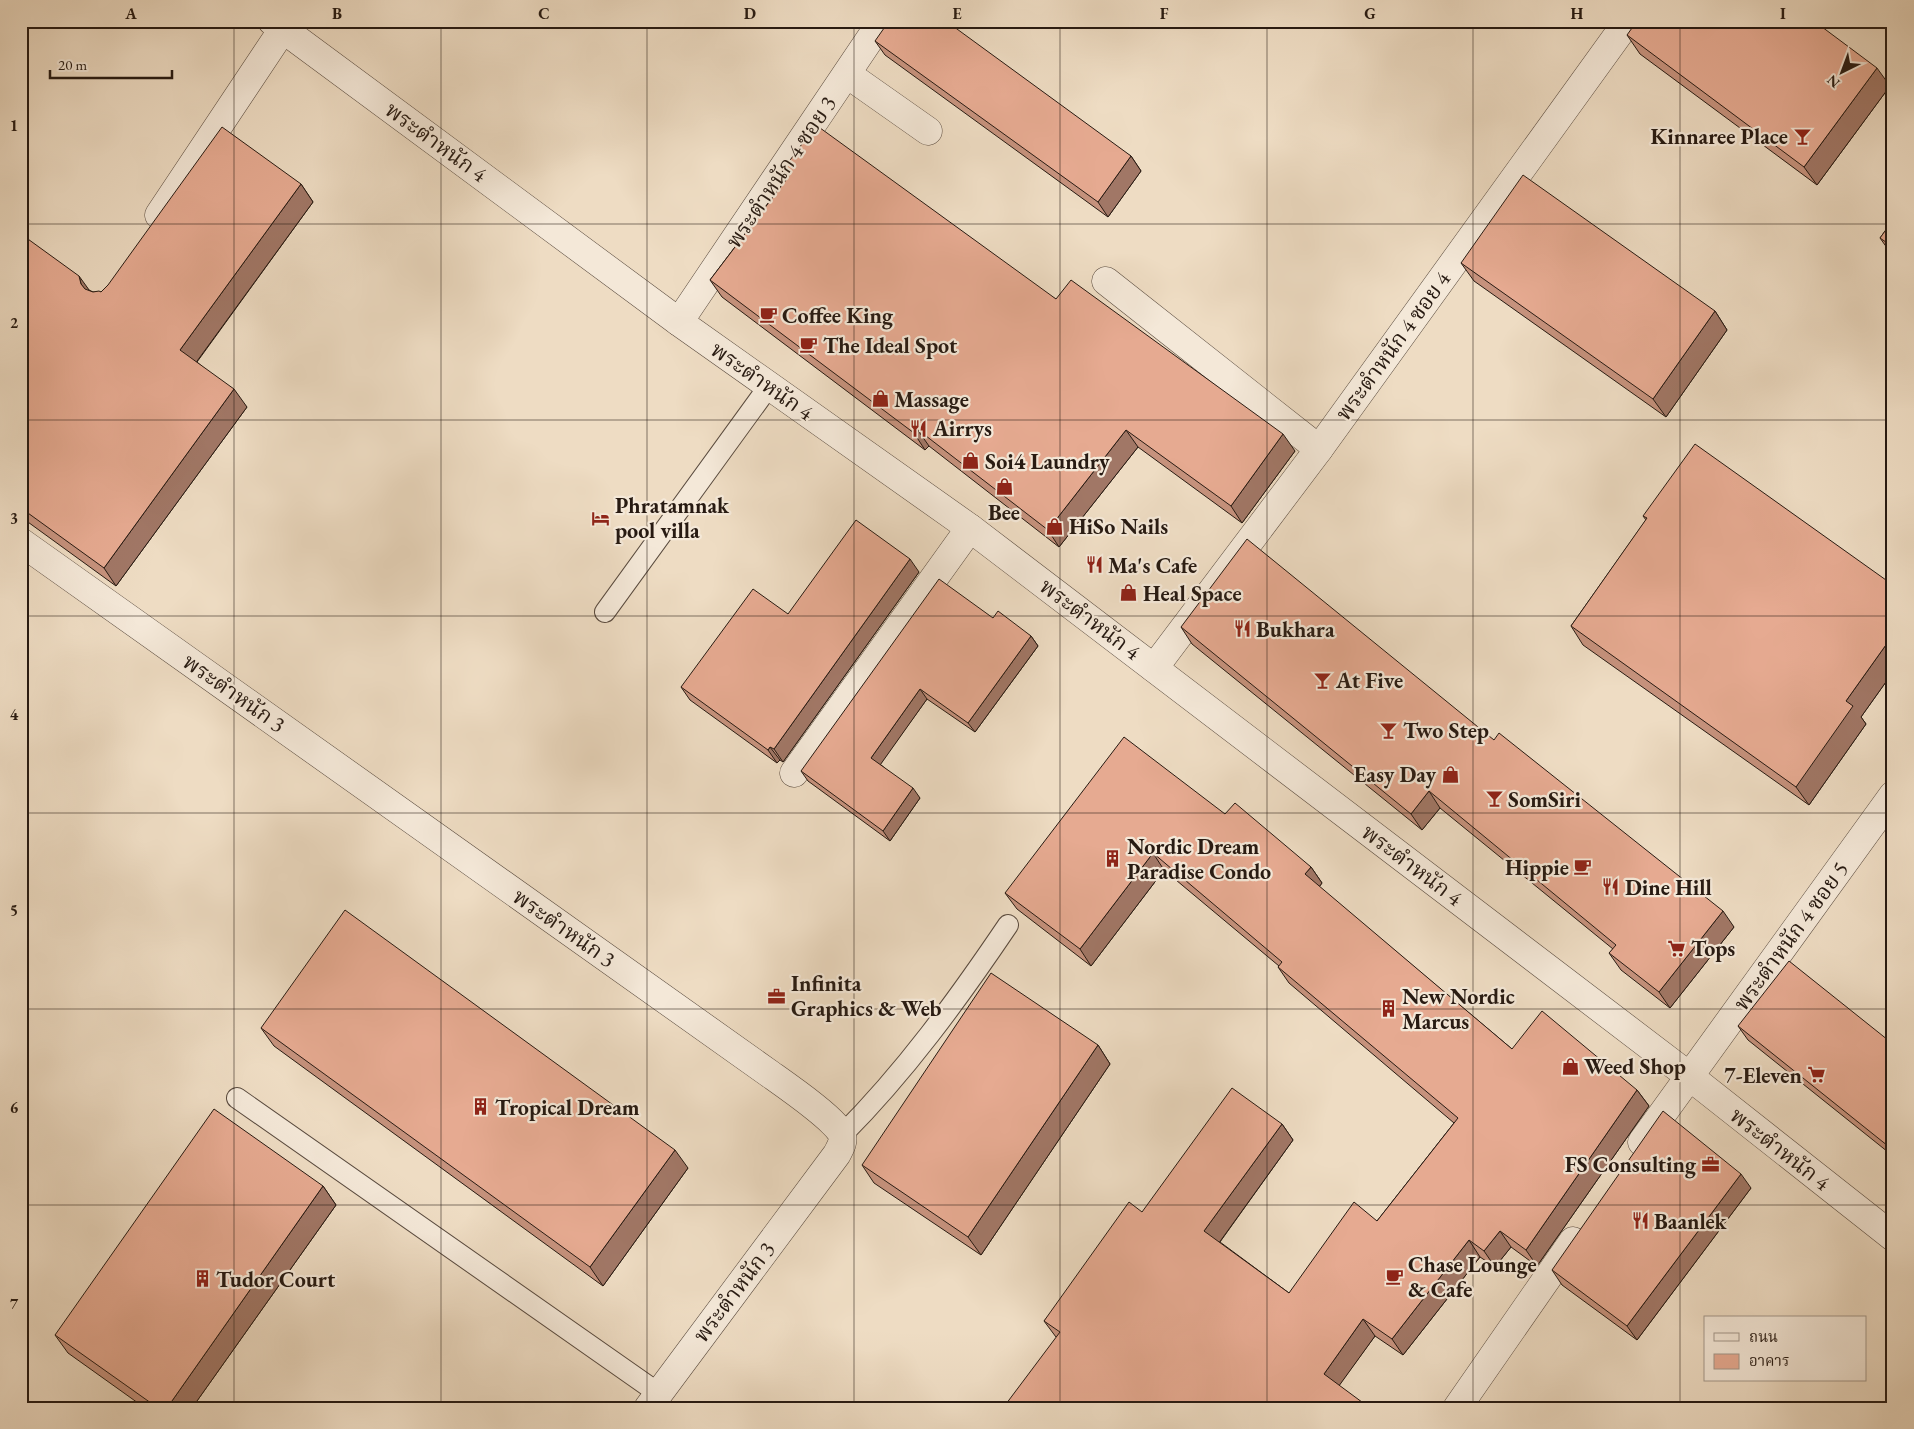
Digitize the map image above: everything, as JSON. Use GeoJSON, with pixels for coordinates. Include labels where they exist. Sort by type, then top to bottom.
{"type":"FeatureCollection","features":[{"type":"Feature","properties":{"kind":"street","name":"พระตำหนัก 4 ซอย 3"},"geometry":{"type":"LineString","coordinates":[[679,322],[882,21]]}},
{"type":"Feature","properties":{"kind":"street","name":"พระตำหนัก 4 ซอย 4"},"geometry":{"type":"LineString","coordinates":[[1154,668],[1319,449],[1628,21]]}},
{"type":"Feature","properties":{"kind":"street"},"geometry":{"type":"LineString","coordinates":[[146,236],[278,25]]}},
{"type":"Feature","properties":{"kind":"street","name":"พระตำหนัก 4"},"geometry":{"type":"LineString","coordinates":[[278,25],[679,322],[970,528],[1688,1076],[1893,1238]]}},
{"type":"Feature","properties":{"kind":"street"},"geometry":{"type":"LineString","coordinates":[[847,74],[928,131]]}},
{"type":"Feature","properties":{"kind":"street"},"geometry":{"type":"LineString","coordinates":[[1106,281],[1319,449]]}},
{"type":"Feature","properties":{"kind":"street"},"geometry":{"type":"LineString","coordinates":[[794,773],[970,528]]}},
{"type":"Feature","properties":{"kind":"street","name":"พระตำหนัก 3"},"geometry":{"type":"LineString","coordinates":[[21,542],[770,1074],[824,1115],[840,1130],[842,1144],[821,1176],[653,1400]]}},
{"type":"Feature","properties":{"kind":"street","name":"พระตำหนัก 4 ซอย 5"},"geometry":{"type":"LineString","coordinates":[[1626,1165],[1688,1076],[1893,795]]}},
{"type":"Feature","properties":{"kind":"street"},"geometry":{"type":"LineString","coordinates":[[1457,1408],[1587,1222]]}},
{"type":"Feature","properties":{"kind":"lane"},"geometry":{"type":"LineString","coordinates":[[605,612],[770,386]]}},
{"type":"Feature","properties":{"kind":"lane"},"geometry":{"type":"LineString","coordinates":[[842,1136],[880,1096],[925,1040],[965,988],[1008,925]]}},
{"type":"Feature","properties":{"kind":"lane"},"geometry":{"type":"LineString","coordinates":[[237,1098],[653,1400]]}},
{"type":"Feature","properties":{"kind":"building"},"geometry":{"type":"Polygon","coordinates":[[[889,21],[946,21],[1131,156],[1098,202],[875,41],[889,21]]]}},
{"type":"Feature","properties":{"kind":"building","name":"Kinnaree Place"},"geometry":{"type":"Polygon","coordinates":[[[1637,21],[1814,21],[1877,68],[1804,167],[1627,35],[1637,21]]]}},
{"type":"Feature","properties":{"kind":"building"},"geometry":{"type":"Polygon","coordinates":[[[816,125],[1056,299],[1071,280],[1283,434],[1231,506],[1126,430],[1048,530],[917,429],[914,433],[710,280],[789,176],[782,171],[816,125]]]}},
{"type":"Feature","properties":{"kind":"building"},"geometry":{"type":"Polygon","coordinates":[[[222,127],[301,184],[180,350],[234,389],[104,568],[21,508],[21,234],[79,276],[81,284],[85,289],[101,292],[108,285],[222,127]]]}},
{"type":"Feature","properties":{"kind":"building"},"geometry":{"type":"Polygon","coordinates":[[[1523,175],[1715,311],[1653,399],[1461,263],[1523,175]]]}},
{"type":"Feature","properties":{"kind":"building"},"geometry":{"type":"Polygon","coordinates":[[[1893,220],[1893,247],[1880,238],[1893,220]]]}},
{"type":"Feature","properties":{"kind":"building"},"geometry":{"type":"Polygon","coordinates":[[[1695,444],[1893,585],[1893,635],[1846,701],[1853,706],[1796,787],[1571,626],[1647,518],[1643,516],[1695,444]]]}},
{"type":"Feature","properties":{"kind":"building"},"geometry":{"type":"Polygon","coordinates":[[[856,520],[910,559],[774,749],[770,747],[768,750],[681,687],[753,589],[788,614],[856,520]]]}},
{"type":"Feature","properties":{"kind":"building"},"geometry":{"type":"Polygon","coordinates":[[[1247,539],[1494,740],[1499,733],[1723,911],[1659,992],[1609,953],[1616,945],[1429,791],[1411,814],[1181,627],[1247,539]]]}},
{"type":"Feature","properties":{"kind":"building"},"geometry":{"type":"Polygon","coordinates":[[[939,579],[993,618],[998,611],[1031,636],[968,723],[920,689],[871,758],[913,788],[883,831],[801,771],[939,579]]]}},
{"type":"Feature","properties":{"kind":"building"},"geometry":{"type":"Polygon","coordinates":[[[1124,737],[1225,814],[1235,803],[1311,867],[1305,874],[1512,1049],[1542,1011],[1637,1090],[1526,1250],[1500,1231],[1484,1251],[1469,1240],[1392,1339],[1363,1319],[1324,1374],[1370,1408],[1003,1408],[1060,1332],[1044,1321],[1129,1202],[1142,1212],[1232,1088],[1282,1124],[1204,1231],[1289,1293],[1354,1202],[1377,1221],[1458,1118],[1278,967],[1282,962],[1153,853],[1080,949],[1005,893],[1124,737]]]}},
{"type":"Feature","properties":{"kind":"building","name":"Tropical Dream"},"geometry":{"type":"Polygon","coordinates":[[[345,910],[675,1150],[590,1267],[261,1028],[345,910]]]}},
{"type":"Feature","properties":{"kind":"building"},"geometry":{"type":"Polygon","coordinates":[[[1789,961],[1893,1044],[1893,1150],[1738,1026],[1789,961]]]}},
{"type":"Feature","properties":{"kind":"building"},"geometry":{"type":"Polygon","coordinates":[[[991,973],[1098,1045],[968,1237],[862,1165],[991,973]]]}},
{"type":"Feature","properties":{"kind":"building","name":"Tudor Court"},"geometry":{"type":"Polygon","coordinates":[[[214,1109],[323,1186],[167,1408],[158,1408],[55,1335],[214,1109]]]}},
{"type":"Feature","properties":{"kind":"building"},"geometry":{"type":"Polygon","coordinates":[[[1663,1111],[1741,1174],[1627,1326],[1552,1270],[1663,1111]]]}},
{"type":"Feature","properties":{"kind":"place","name":"Kinnaree Place"},"geometry":{"type":"Point","coordinates":[1802,136]}},
{"type":"Feature","properties":{"kind":"place","name":"Coffee King"},"geometry":{"type":"Point","coordinates":[768,315]}},
{"type":"Feature","properties":{"kind":"place","name":"The Ideal Spot"},"geometry":{"type":"Point","coordinates":[809,345]}},
{"type":"Feature","properties":{"kind":"place","name":"Massage"},"geometry":{"type":"Point","coordinates":[880,399]}},
{"type":"Feature","properties":{"kind":"place","name":"Airrys"},"geometry":{"type":"Point","coordinates":[919,428]}},
{"type":"Feature","properties":{"kind":"place","name":"Soi4 Laundry"},"geometry":{"type":"Point","coordinates":[971,461]}},
{"type":"Feature","properties":{"kind":"place","name":"Bee"},"geometry":{"type":"Point","coordinates":[1004,487]}},
{"type":"Feature","properties":{"kind":"place","name":"Phratamnak pool villa"},"geometry":{"type":"Point","coordinates":[601,518]}},
{"type":"Feature","properties":{"kind":"place","name":"HiSo Nails"},"geometry":{"type":"Point","coordinates":[1055,526]}},
{"type":"Feature","properties":{"kind":"place","name":"Ma's Cafe"},"geometry":{"type":"Point","coordinates":[1094,565]}},
{"type":"Feature","properties":{"kind":"place","name":"Heal Space"},"geometry":{"type":"Point","coordinates":[1129,593]}},
{"type":"Feature","properties":{"kind":"place","name":"Bukhara"},"geometry":{"type":"Point","coordinates":[1242,629]}},
{"type":"Feature","properties":{"kind":"place","name":"At Five"},"geometry":{"type":"Point","coordinates":[1322,680]}},
{"type":"Feature","properties":{"kind":"place","name":"Two Step"},"geometry":{"type":"Point","coordinates":[1389,730]}},
{"type":"Feature","properties":{"kind":"place","name":"Easy Day"},"geometry":{"type":"Point","coordinates":[1450,774]}},
{"type":"Feature","properties":{"kind":"place","name":"SomSiri"},"geometry":{"type":"Point","coordinates":[1494,799]}},
{"type":"Feature","properties":{"kind":"place","name":"Nordic Dream Paradise Condo"},"geometry":{"type":"Point","coordinates":[1113,859]}},
{"type":"Feature","properties":{"kind":"place","name":"Hippie"},"geometry":{"type":"Point","coordinates":[1583,867]}},
{"type":"Feature","properties":{"kind":"place","name":"Dine Hill"},"geometry":{"type":"Point","coordinates":[1611,887]}},
{"type":"Feature","properties":{"kind":"place","name":"Tops"},"geometry":{"type":"Point","coordinates":[1677,948]}},
{"type":"Feature","properties":{"kind":"place","name":"Infinita Graphics & Web"},"geometry":{"type":"Point","coordinates":[777,996]}},
{"type":"Feature","properties":{"kind":"place","name":"New Nordic Marcus"},"geometry":{"type":"Point","coordinates":[1388,1009]}},
{"type":"Feature","properties":{"kind":"place","name":"Weed Shop"},"geometry":{"type":"Point","coordinates":[1570,1066]}},
{"type":"Feature","properties":{"kind":"place","name":"7-Eleven"},"geometry":{"type":"Point","coordinates":[1816,1075]}},
{"type":"Feature","properties":{"kind":"place","name":"Tropical Dream"},"geometry":{"type":"Point","coordinates":[481,1107]}},
{"type":"Feature","properties":{"kind":"place","name":"FS Consulting"},"geometry":{"type":"Point","coordinates":[1710,1164]}},
{"type":"Feature","properties":{"kind":"place","name":"Baanlek"},"geometry":{"type":"Point","coordinates":[1640,1221]}},
{"type":"Feature","properties":{"kind":"place","name":"Chase Lounge & Cafe"},"geometry":{"type":"Point","coordinates":[1394,1277]}},
{"type":"Feature","properties":{"kind":"place","name":"Tudor Court"},"geometry":{"type":"Point","coordinates":[202,1279]}}]}
